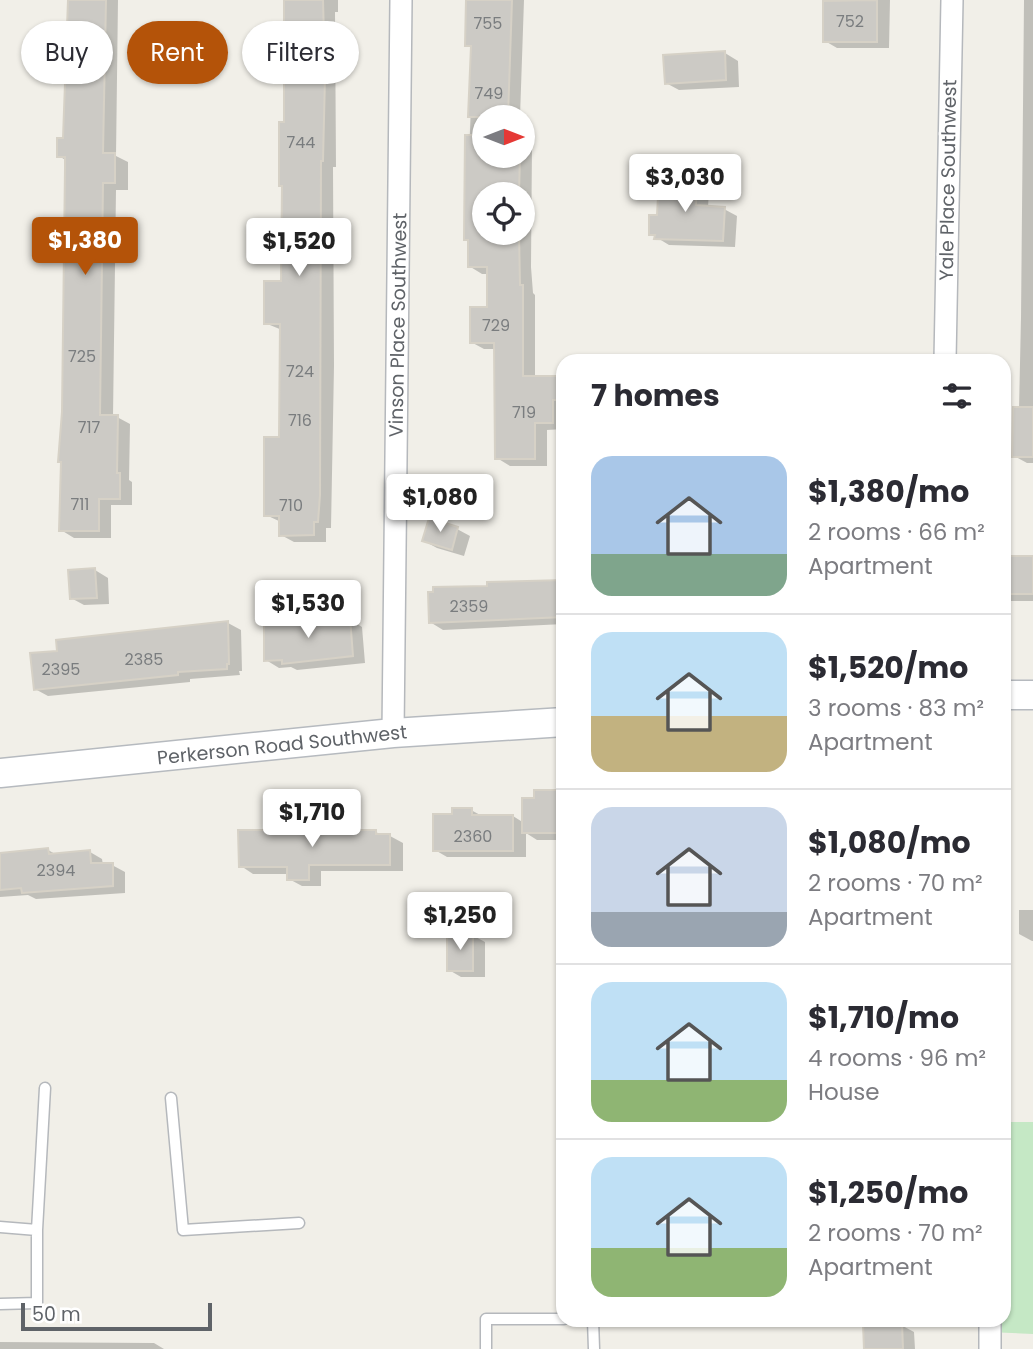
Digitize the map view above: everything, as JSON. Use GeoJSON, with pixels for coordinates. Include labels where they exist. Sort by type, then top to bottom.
{"type":"FeatureCollection","features":[{"type":"Feature","properties":{"kind":"street","name":"Vinson Place Southwest"},"geometry":{"type":"LineString","coordinates":[[393,733],[401,0]]}},
{"type":"Feature","properties":{"kind":"street","name":"Yale Place Southwest"},"geometry":{"type":"LineString","coordinates":[[945,354],[951,0]]}},
{"type":"Feature","properties":{"kind":"street"},"geometry":{"type":"LineString","coordinates":[[1011,695],[1033,695]]}},
{"type":"Feature","properties":{"kind":"street","name":"Perkerson Road Southwest"},"geometry":{"type":"LineString","coordinates":[[0,773],[393,733],[556,723]]}},
{"type":"Feature","properties":{"kind":"street"},"geometry":{"type":"LineString","coordinates":[[990,1327],[990,1349]]}},
{"type":"Feature","properties":{"kind":"lane"},"geometry":{"type":"LineString","coordinates":[[0,1304],[37,1303],[37,1230],[45,1088]]}},
{"type":"Feature","properties":{"kind":"lane"},"geometry":{"type":"LineString","coordinates":[[171,1098],[183,1230],[299,1223]]}},
{"type":"Feature","properties":{"kind":"lane"},"geometry":{"type":"LineString","coordinates":[[0,1227],[37,1230]]}},
{"type":"Feature","properties":{"kind":"lane"},"geometry":{"type":"LineString","coordinates":[[486,1349],[486,1319],[556,1319]]}},
{"type":"Feature","properties":{"kind":"lane"},"geometry":{"type":"LineString","coordinates":[[593,1327],[593,1349]]}},
{"type":"Feature","properties":{"kind":"green space"},"geometry":{"type":"Polygon","coordinates":[[[1011,1122],[1033,1122],[1033,1334],[988,1332],[988,1327],[1011,1327],[1011,1122]]]}},
{"type":"Feature","properties":{"kind":"building"},"geometry":{"type":"Polygon","coordinates":[[[68,0],[106,0],[106,21],[67,21],[68,0]]]}},
{"type":"Feature","properties":{"kind":"building"},"geometry":{"type":"Polygon","coordinates":[[[284,0],[323,0],[324,21],[284,21],[284,0]]]}},
{"type":"Feature","properties":{"kind":"building"},"geometry":{"type":"Polygon","coordinates":[[[466,0],[512,0],[508,105],[472,105],[472,117],[468,117],[471,46],[465,46],[466,0]]]}},
{"type":"Feature","properties":{"kind":"building"},"geometry":{"type":"Polygon","coordinates":[[[877,0],[877,42],[823,42],[823,1],[877,0]]]}},
{"type":"Feature","properties":{"kind":"building"},"geometry":{"type":"Polygon","coordinates":[[[725,51],[726,80],[665,84],[663,55],[725,51]]]}},
{"type":"Feature","properties":{"kind":"building"},"geometry":{"type":"Polygon","coordinates":[[[65,84],[104,84],[103,153],[115,153],[115,183],[103,183],[100,415],[118,415],[117,473],[120,473],[120,499],[99,499],[99,531],[59,531],[61,462],[58,462],[62,412],[65,157],[57,157],[57,138],[63,138],[65,84]]]}},
{"type":"Feature","properties":{"kind":"building"},"geometry":{"type":"Polygon","coordinates":[[[284,84],[325,84],[321,161],[320,495],[314,535],[279,536],[279,516],[264,516],[264,437],[279,437],[280,324],[264,324],[264,281],[281,281],[282,186],[279,186],[279,122],[284,122],[284,84]]]}},
{"type":"Feature","properties":{"kind":"building"},"geometry":{"type":"Polygon","coordinates":[[[465,135],[472,135],[472,168],[520,168],[519,182],[472,182],[472,245],[519,245],[520,285],[523,285],[523,376],[556,376],[553,423],[535,423],[535,459],[495,459],[494,343],[470,343],[470,307],[487,307],[487,267],[468,267],[468,240],[464,240],[465,135]]]}},
{"type":"Feature","properties":{"kind":"building"},"geometry":{"type":"Polygon","coordinates":[[[659,178],[697,180],[696,205],[725,207],[723,241],[654,239],[655,235],[649,235],[649,215],[657,215],[659,178]]]}},
{"type":"Feature","properties":{"kind":"building"},"geometry":{"type":"Polygon","coordinates":[[[1013,407],[1033,407],[1033,457],[1012,457],[1013,407]]]}},
{"type":"Feature","properties":{"kind":"building"},"geometry":{"type":"Polygon","coordinates":[[[429,518],[458,527],[452,550],[422,541],[429,518]]]}},
{"type":"Feature","properties":{"kind":"building"},"geometry":{"type":"Polygon","coordinates":[[[1011,556],[1033,556],[1033,594],[1011,594],[1011,556]]]}},
{"type":"Feature","properties":{"kind":"building"},"geometry":{"type":"Polygon","coordinates":[[[95,568],[97,598],[70,599],[68,570],[95,568]]]}},
{"type":"Feature","properties":{"kind":"building"},"geometry":{"type":"Polygon","coordinates":[[[556,580],[556,617],[429,623],[428,592],[433,592],[433,587],[487,586],[487,582],[556,580]]]}},
{"type":"Feature","properties":{"kind":"building"},"geometry":{"type":"Polygon","coordinates":[[[350,617],[353,656],[282,664],[282,660],[264,661],[264,624],[350,617]]]}},
{"type":"Feature","properties":{"kind":"building"},"geometry":{"type":"Polygon","coordinates":[[[228,621],[227,669],[178,672],[178,675],[34,690],[30,653],[57,651],[56,640],[228,621]]]}},
{"type":"Feature","properties":{"kind":"building"},"geometry":{"type":"Polygon","coordinates":[[[534,790],[556,790],[556,833],[522,833],[522,798],[534,798],[534,790]]]}},
{"type":"Feature","properties":{"kind":"building"},"geometry":{"type":"Polygon","coordinates":[[[452,808],[472,808],[472,815],[513,815],[513,851],[433,851],[433,814],[452,814],[452,808]]]}},
{"type":"Feature","properties":{"kind":"building"},"geometry":{"type":"Polygon","coordinates":[[[318,824],[350,824],[350,830],[376,830],[376,834],[390,834],[390,865],[309,865],[309,880],[287,880],[287,867],[239,867],[238,830],[318,830],[318,824]]]}},
{"type":"Feature","properties":{"kind":"building"},"geometry":{"type":"Polygon","coordinates":[[[48,848],[49,854],[90,850],[91,863],[113,863],[113,886],[22,893],[21,888],[0,890],[0,853],[48,848]]]}},
{"type":"Feature","properties":{"kind":"building"},"geometry":{"type":"Polygon","coordinates":[[[447,933],[473,933],[473,971],[447,971],[447,933]]]}},
{"type":"Feature","properties":{"kind":"building"},"geometry":{"type":"Polygon","coordinates":[[[863,1327],[902,1327],[903,1349],[864,1349],[863,1327]]]}}]}
